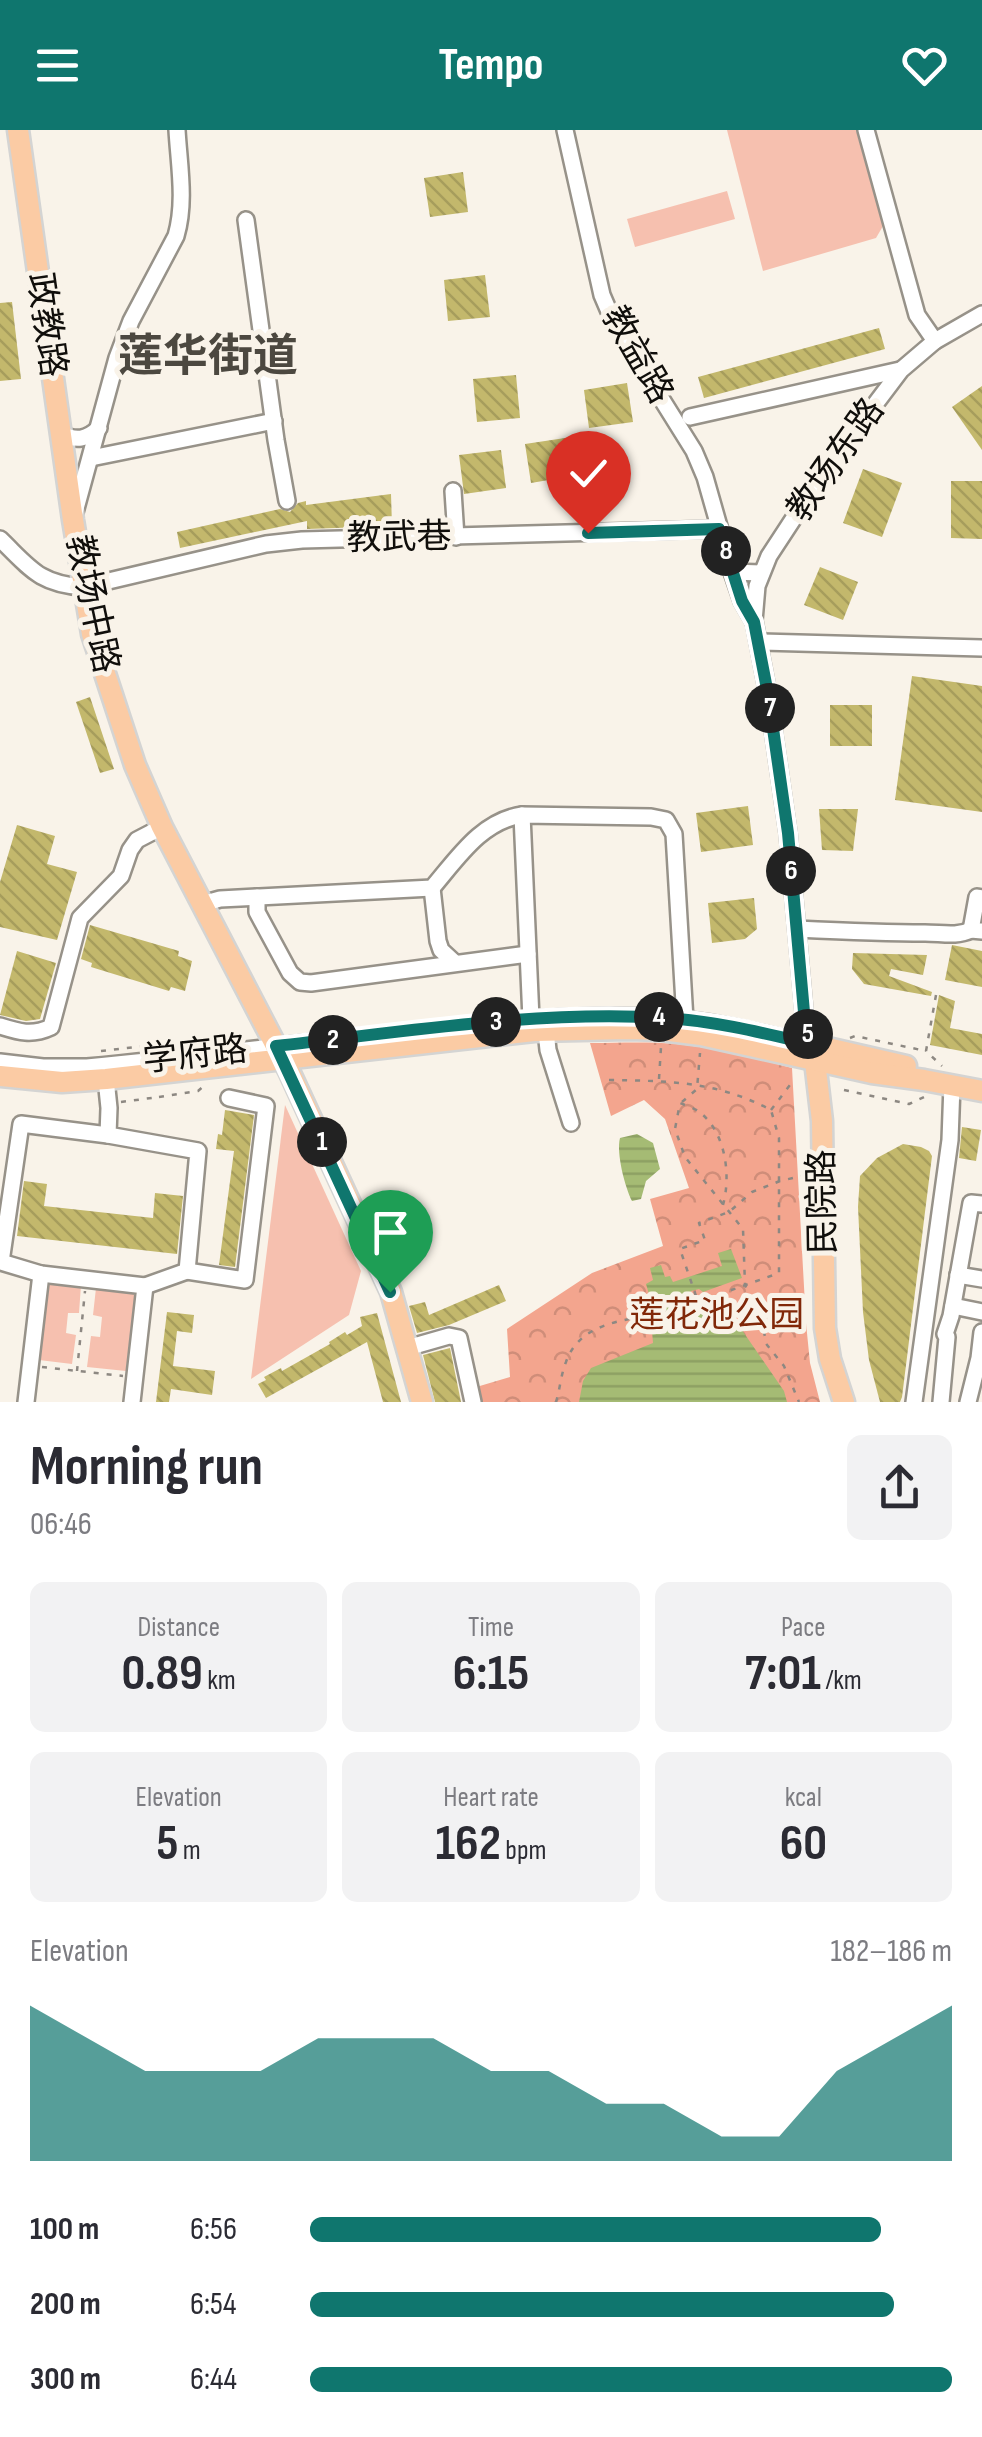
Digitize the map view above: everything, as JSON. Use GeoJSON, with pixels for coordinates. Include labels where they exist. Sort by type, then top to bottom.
{"type":"FeatureCollection","features":[{"type":"Feature","properties":{"kind":"main road","name":"政教路"},"geometry":{"type":"LineString","coordinates":[[18,130],[73,520]]}},
{"type":"Feature","properties":{"kind":"main road","name":"教场中路"},"geometry":{"type":"LineString","coordinates":[[73,520],[92,634],[157,829],[202,904],[279,1053],[390,1292],[422,1402]]}},
{"type":"Feature","properties":{"kind":"main road","name":"学府路"},"geometry":{"type":"LineString","coordinates":[[0,1076],[62,1082],[106,1080],[279,1053],[538,1025],[662,1030],[693,1027],[812,1053],[872,1074],[982,1081]]}},
{"type":"Feature","properties":{"kind":"main road","name":"民院路"},"geometry":{"type":"LineString","coordinates":[[812,1053],[822,1121],[825,1328],[844,1402]]}},
{"type":"Feature","properties":{"kind":"main road","name":"学府路"},"geometry":{"type":"LineString","coordinates":[[952,1080],[982,1091]]}},
{"type":"Feature","properties":{"kind":"street","name":"教场中路"},"geometry":{"type":"LineString","coordinates":[[73,520],[117,358],[180,222],[177,130]]}},
{"type":"Feature","properties":{"kind":"street","name":"教益路"},"geometry":{"type":"LineString","coordinates":[[565,130],[602,296],[614,323],[694,451],[742,601],[754,622]]}},
{"type":"Feature","properties":{"kind":"street"},"geometry":{"type":"LineString","coordinates":[[866,130],[917,314],[934,341]]}},
{"type":"Feature","properties":{"kind":"street"},"geometry":{"type":"LineString","coordinates":[[246,220],[287,501]]}},
{"type":"Feature","properties":{"kind":"street","name":"教场东路"},"geometry":{"type":"LineString","coordinates":[[812,1053],[804,1012],[788,833],[754,622],[760,573],[824,472],[900,370],[934,341],[982,314]]}},
{"type":"Feature","properties":{"kind":"street"},"geometry":{"type":"LineString","coordinates":[[690,418],[900,370]]}},
{"type":"Feature","properties":{"kind":"street"},"geometry":{"type":"LineString","coordinates":[[91,458],[274,421]]}},
{"type":"Feature","properties":{"kind":"street"},"geometry":{"type":"LineString","coordinates":[[60,434],[80,440],[99,428]]}},
{"type":"Feature","properties":{"kind":"street"},"geometry":{"type":"LineString","coordinates":[[453,491],[456,537]]}},
{"type":"Feature","properties":{"kind":"street","name":"教武巷"},"geometry":{"type":"LineString","coordinates":[[83,587],[266,544],[302,540],[719,529]]}},
{"type":"Feature","properties":{"kind":"street"},"geometry":{"type":"LineString","coordinates":[[0,540],[37,574],[60,586],[83,587]]}},
{"type":"Feature","properties":{"kind":"street"},"geometry":{"type":"LineString","coordinates":[[732,572],[760,573]]}},
{"type":"Feature","properties":{"kind":"street"},"geometry":{"type":"LineString","coordinates":[[758,642],[982,648]]}},
{"type":"Feature","properties":{"kind":"street"},"geometry":{"type":"LineString","coordinates":[[522,815],[528,954],[538,1025],[571,1122]]}},
{"type":"Feature","properties":{"kind":"street"},"geometry":{"type":"LineString","coordinates":[[202,904],[257,897],[432,888],[480,833],[508,817],[651,816],[666,820],[674,834],[693,1027]]}},
{"type":"Feature","properties":{"kind":"street"},"geometry":{"type":"LineString","coordinates":[[0,1026],[38,1033],[62,1016],[80,918],[121,876],[137,840],[157,829]]}},
{"type":"Feature","properties":{"kind":"street"},"geometry":{"type":"LineString","coordinates":[[432,888],[438,941],[454,962]]}},
{"type":"Feature","properties":{"kind":"street"},"geometry":{"type":"LineString","coordinates":[[257,897],[257,912],[290,973],[300,982],[528,954]]}},
{"type":"Feature","properties":{"kind":"street"},"geometry":{"type":"LineString","coordinates":[[797,929],[959,935],[977,931],[977,897],[982,898]]}},
{"type":"Feature","properties":{"kind":"street","name":"学府路"},"geometry":{"type":"LineString","coordinates":[[538,1025],[615,1016],[693,1027]]}},
{"type":"Feature","properties":{"kind":"street","name":"学府路"},"geometry":{"type":"LineString","coordinates":[[0,1062],[64,1068],[279,1053]]}},
{"type":"Feature","properties":{"kind":"street"},"geometry":{"type":"LineString","coordinates":[[106,1080],[108,1135]]}},
{"type":"Feature","properties":{"kind":"street"},"geometry":{"type":"LineString","coordinates":[[914,1402],[950,1140],[952,1080]]}},
{"type":"Feature","properties":{"kind":"street"},"geometry":{"type":"LineString","coordinates":[[187,1271],[198,1151],[27,1120],[1,1262],[41,1274],[145,1286],[187,1271],[245,1280],[266,1106],[229,1098]]}},
{"type":"Feature","properties":{"kind":"street"},"geometry":{"type":"LineString","coordinates":[[926,1402],[939,1402],[945,1334],[971,1202],[982,1204]]}},
{"type":"Feature","properties":{"kind":"street"},"geometry":{"type":"LineString","coordinates":[[964,1242],[982,1245]]}},
{"type":"Feature","properties":{"kind":"street"},"geometry":{"type":"LineString","coordinates":[[26,1402],[41,1274]]}},
{"type":"Feature","properties":{"kind":"street"},"geometry":{"type":"LineString","coordinates":[[958,1275],[982,1279]]}},
{"type":"Feature","properties":{"kind":"street"},"geometry":{"type":"LineString","coordinates":[[132,1402],[145,1286]]}},
{"type":"Feature","properties":{"kind":"street"},"geometry":{"type":"LineString","coordinates":[[953,1306],[982,1312]]}},
{"type":"Feature","properties":{"kind":"street"},"geometry":{"type":"LineString","coordinates":[[968,1402],[980,1359],[982,1332]]}},
{"type":"Feature","properties":{"kind":"street"},"geometry":{"type":"LineString","coordinates":[[407,1348],[449,1336],[459,1338],[474,1402]]}},
{"type":"Feature","properties":{"kind":"street"},"geometry":{"type":"LineString","coordinates":[[946,1346],[980,1359]]}},
{"type":"Feature","properties":{"kind":"path"},"geometry":{"type":"LineString","coordinates":[[926,1051],[936,996]]}},
{"type":"Feature","properties":{"kind":"path"},"geometry":{"type":"LineString","coordinates":[[693,1027],[697,1090],[680,1103],[675,1129],[685,1157],[742,1228],[746,1285],[767,1345],[784,1366],[799,1402]]}},
{"type":"Feature","properties":{"kind":"path"},"geometry":{"type":"LineString","coordinates":[[659,1081],[662,1030]]}},
{"type":"Feature","properties":{"kind":"path"},"geometry":{"type":"LineString","coordinates":[[855,1036],[926,1051],[952,1080]]}},
{"type":"Feature","properties":{"kind":"path"},"geometry":{"type":"LineString","coordinates":[[108,1050],[181,1042]]}},
{"type":"Feature","properties":{"kind":"path"},"geometry":{"type":"LineString","coordinates":[[556,1402],[574,1344],[590,1331],[698,1302],[779,1273],[779,1138],[770,1110],[746,1098],[698,1084],[609,1080]]}},
{"type":"Feature","properties":{"kind":"path"},"geometry":{"type":"LineString","coordinates":[[121,1102],[198,1092],[209,1081]]}},
{"type":"Feature","properties":{"kind":"path"},"geometry":{"type":"LineString","coordinates":[[770,1110],[793,1081]]}},
{"type":"Feature","properties":{"kind":"path"},"geometry":{"type":"LineString","coordinates":[[844,1090],[908,1104]]}},
{"type":"Feature","properties":{"kind":"path"},"geometry":{"type":"LineString","coordinates":[[680,1103],[702,1113],[720,1140],[728,1185],[724,1205]]}},
{"type":"Feature","properties":{"kind":"path"},"geometry":{"type":"LineString","coordinates":[[698,1302],[680,1249],[705,1240],[699,1222],[729,1212],[752,1192],[780,1181],[822,1174]]}},
{"type":"Feature","properties":{"kind":"path"},"geometry":{"type":"LineString","coordinates":[[77,1371],[86,1280]]}},
{"type":"Feature","properties":{"kind":"path"},"geometry":{"type":"LineString","coordinates":[[30,1366],[134,1378]]}},
{"type":"Feature","properties":{"kind":"shaded area"},"geometry":{"type":"Polygon","coordinates":[[[727,130],[856,130],[883,226],[876,238],[763,271],[727,130]]]}},
{"type":"Feature","properties":{"kind":"shaded area"},"geometry":{"type":"Polygon","coordinates":[[[727,191],[735,219],[635,247],[627,219],[727,191]]]}},
{"type":"Feature","properties":{"kind":"shaded area"},"geometry":{"type":"Polygon","coordinates":[[[285,1105],[361,1271],[349,1315],[251,1379],[285,1105]]]}},
{"type":"Feature","properties":{"kind":"shaded area"},"geometry":{"type":"Polygon","coordinates":[[[637,1134],[653,1143],[660,1169],[646,1181],[641,1199],[632,1201],[619,1144],[620,1138],[637,1134]]]}},
{"type":"Feature","properties":{"kind":"shaded area"},"geometry":{"type":"Polygon","coordinates":[[[731,1249],[742,1278],[703,1292],[691,1291],[689,1297],[676,1303],[678,1313],[707,1310],[735,1320],[784,1391],[787,1402],[579,1402],[583,1381],[591,1368],[653,1343],[646,1284],[653,1280],[650,1268],[661,1265],[665,1277],[670,1276],[673,1282],[722,1266],[718,1253],[731,1249]]]}},
{"type":"Feature","properties":{"kind":"shaded area"},"geometry":{"type":"Polygon","coordinates":[[[47,1281],[81,1285],[79,1313],[68,1313],[66,1333],[76,1335],[72,1364],[39,1360],[47,1281]]]}},
{"type":"Feature","properties":{"kind":"shaded area"},"geometry":{"type":"Polygon","coordinates":[[[96,1288],[135,1292],[126,1371],[87,1367],[91,1336],[100,1337],[102,1317],[93,1315],[96,1288]]]}},
{"type":"Feature","properties":{"kind":"green space","name":"莲花池公园"},"geometry":{"type":"Polygon","coordinates":[[[590,1043],[694,1046],[792,1068],[806,1323],[810,1363],[820,1402],[478,1402],[473,1388],[510,1377],[507,1329],[592,1273],[663,1246],[650,1199],[689,1188],[665,1119],[644,1100],[611,1116],[590,1043]]]}},
{"type":"Feature","properties":{"kind":"building"},"geometry":{"type":"Polygon","coordinates":[[[463,172],[468,212],[430,217],[424,178],[463,172]]]}},
{"type":"Feature","properties":{"kind":"building"},"geometry":{"type":"Polygon","coordinates":[[[485,275],[490,317],[448,321],[444,280],[485,275]]]}},
{"type":"Feature","properties":{"kind":"building"},"geometry":{"type":"Polygon","coordinates":[[[12,302],[21,379],[0,381],[0,303],[12,302]]]}},
{"type":"Feature","properties":{"kind":"building"},"geometry":{"type":"Polygon","coordinates":[[[879,328],[885,349],[704,398],[698,377],[879,328]]]}},
{"type":"Feature","properties":{"kind":"building"},"geometry":{"type":"Polygon","coordinates":[[[516,375],[520,418],[477,422],[473,379],[516,375]]]}},
{"type":"Feature","properties":{"kind":"building"},"geometry":{"type":"Polygon","coordinates":[[[627,383],[633,422],[589,428],[584,390],[627,383]]]}},
{"type":"Feature","properties":{"kind":"building"},"geometry":{"type":"Polygon","coordinates":[[[982,386],[982,450],[952,407],[982,386]]]}},
{"type":"Feature","properties":{"kind":"building"},"geometry":{"type":"Polygon","coordinates":[[[565,438],[572,476],[531,483],[525,444],[565,438]]]}},
{"type":"Feature","properties":{"kind":"building"},"geometry":{"type":"Polygon","coordinates":[[[501,450],[506,488],[464,494],[459,455],[501,450]]]}},
{"type":"Feature","properties":{"kind":"building"},"geometry":{"type":"Polygon","coordinates":[[[863,469],[902,483],[882,537],[843,523],[863,469]]]}},
{"type":"Feature","properties":{"kind":"building"},"geometry":{"type":"Polygon","coordinates":[[[951,481],[982,481],[982,539],[951,538],[951,481]]]}},
{"type":"Feature","properties":{"kind":"building"},"geometry":{"type":"Polygon","coordinates":[[[391,494],[392,526],[307,529],[307,521],[180,548],[177,532],[280,509],[290,512],[306,501],[306,505],[391,494]]]}},
{"type":"Feature","properties":{"kind":"building"},"geometry":{"type":"Polygon","coordinates":[[[820,567],[858,582],[843,620],[804,605],[820,567]]]}},
{"type":"Feature","properties":{"kind":"building"},"geometry":{"type":"Polygon","coordinates":[[[912,676],[982,686],[982,812],[895,800],[912,676]]]}},
{"type":"Feature","properties":{"kind":"building"},"geometry":{"type":"Polygon","coordinates":[[[90,697],[114,769],[100,773],[76,702],[90,697]]]}},
{"type":"Feature","properties":{"kind":"building"},"geometry":{"type":"Polygon","coordinates":[[[830,705],[872,705],[872,746],[830,746],[830,705]]]}},
{"type":"Feature","properties":{"kind":"building"},"geometry":{"type":"Polygon","coordinates":[[[748,806],[753,845],[701,852],[696,813],[748,806]]]}},
{"type":"Feature","properties":{"kind":"building"},"geometry":{"type":"Polygon","coordinates":[[[819,809],[858,809],[853,851],[822,850],[819,809]]]}},
{"type":"Feature","properties":{"kind":"building"},"geometry":{"type":"Polygon","coordinates":[[[17,825],[55,836],[47,864],[77,872],[57,940],[0,927],[0,882],[17,825]]]}},
{"type":"Feature","properties":{"kind":"building"},"geometry":{"type":"Polygon","coordinates":[[[754,898],[757,929],[745,939],[712,943],[708,903],[754,898]]]}},
{"type":"Feature","properties":{"kind":"building"},"geometry":{"type":"Polygon","coordinates":[[[90,925],[179,951],[178,956],[192,961],[185,991],[171,987],[169,991],[91,967],[92,963],[81,959],[90,925]]]}},
{"type":"Feature","properties":{"kind":"building"},"geometry":{"type":"Polygon","coordinates":[[[952,945],[982,951],[982,987],[945,980],[952,945]]]}},
{"type":"Feature","properties":{"kind":"building"},"geometry":{"type":"Polygon","coordinates":[[[17,951],[56,963],[40,1019],[26,1021],[0,1015],[17,951]]]}},
{"type":"Feature","properties":{"kind":"building"},"geometry":{"type":"Polygon","coordinates":[[[853,953],[927,955],[923,975],[891,969],[889,976],[932,992],[931,996],[864,984],[852,969],[853,953]]]}},
{"type":"Feature","properties":{"kind":"building"},"geometry":{"type":"Polygon","coordinates":[[[939,995],[955,1001],[950,1028],[982,1034],[982,1055],[930,1045],[939,995]]]}},
{"type":"Feature","properties":{"kind":"building"},"geometry":{"type":"Polygon","coordinates":[[[225,1110],[254,1115],[235,1267],[219,1265],[234,1151],[216,1149],[225,1110]]]}},
{"type":"Feature","properties":{"kind":"building"},"geometry":{"type":"Polygon","coordinates":[[[962,1127],[981,1130],[976,1161],[959,1158],[962,1127]]]}},
{"type":"Feature","properties":{"kind":"building"},"geometry":{"type":"Polygon","coordinates":[[[903,1144],[921,1147],[932,1156],[902,1397],[900,1402],[880,1402],[869,1360],[863,1312],[860,1176],[877,1158],[903,1144]]]}},
{"type":"Feature","properties":{"kind":"building"},"geometry":{"type":"Polygon","coordinates":[[[24,1181],[47,1184],[44,1206],[153,1218],[155,1193],[183,1196],[177,1254],[17,1236],[24,1181]]]}},
{"type":"Feature","properties":{"kind":"building"},"geometry":{"type":"Polygon","coordinates":[[[499,1285],[506,1301],[449,1325],[417,1333],[409,1306],[425,1302],[429,1315],[499,1285]]]}},
{"type":"Feature","properties":{"kind":"building"},"geometry":{"type":"Polygon","coordinates":[[[167,1312],[194,1315],[192,1333],[177,1331],[173,1366],[215,1371],[212,1395],[171,1389],[169,1402],[156,1402],[167,1312]]]}},
{"type":"Feature","properties":{"kind":"building"},"geometry":{"type":"Polygon","coordinates":[[[377,1313],[401,1402],[383,1402],[367,1342],[266,1398],[258,1384],[266,1380],[264,1377],[362,1326],[360,1317],[377,1313]]]}},
{"type":"Feature","properties":{"kind":"building"},"geometry":{"type":"Polygon","coordinates":[[[450,1348],[461,1402],[435,1402],[423,1355],[450,1348]]]}},
{"type":"Feature","properties":{"kind":"district","name":"莲华街道"},"geometry":{"type":"Point","coordinates":[208,357]}},
{"type":"Feature","properties":{"kind":"route"},"geometry":{"type":"LineString","coordinates":[[390,1292],[276,1046],[531,1019],[595,1016],[702,1022],[810,1044],[788,833],[768,694],[754,622],[742,601],[719,529],[588,533]]}}]}
